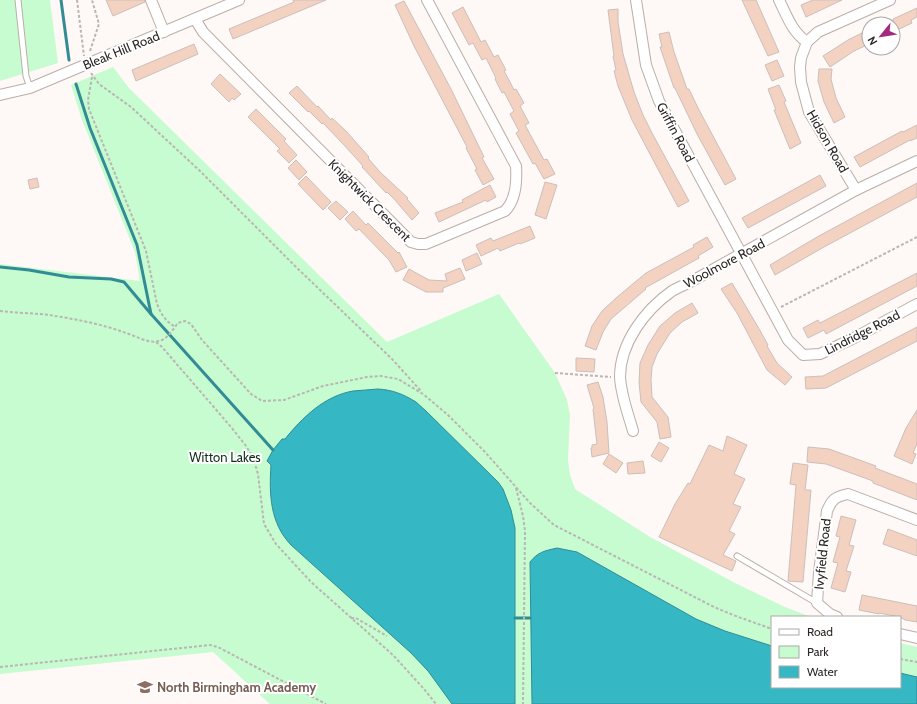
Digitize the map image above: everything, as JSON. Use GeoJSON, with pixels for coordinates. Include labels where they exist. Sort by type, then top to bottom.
{"type":"FeatureCollection","features":[{"type":"Feature","properties":{"kind":"street"},"geometry":{"type":"LineString","coordinates":[[151,0],[164,32]]}},
{"type":"Feature","properties":{"kind":"street","name":"Bleak Hill Road"},"geometry":{"type":"LineString","coordinates":[[0,95],[30,88],[239,0]]}},
{"type":"Feature","properties":{"kind":"street","name":"Knightwick Crescent"},"geometry":{"type":"LineString","coordinates":[[195,19],[204,32],[411,242],[426,244],[505,211],[512,201],[517,182],[516,166],[427,0]]}},
{"type":"Feature","properties":{"kind":"street","name":"Griffin Road"},"geometry":{"type":"LineString","coordinates":[[636,0],[646,65],[659,101],[741,254]]}},
{"type":"Feature","properties":{"kind":"street"},"geometry":{"type":"LineString","coordinates":[[779,0],[793,28],[800,37],[807,42],[818,32],[890,0]]}},
{"type":"Feature","properties":{"kind":"street","name":"Hidson Road"},"geometry":{"type":"LineString","coordinates":[[807,42],[803,50],[800,67],[801,82],[809,112],[856,190]]}},
{"type":"Feature","properties":{"kind":"street","name":"Woolmore Road"},"geometry":{"type":"LineString","coordinates":[[632,431],[622,395],[620,378],[624,353],[627,343],[645,316],[652,309],[673,290],[856,190],[917,161]]}},
{"type":"Feature","properties":{"kind":"street","name":"Lindridge Road"},"geometry":{"type":"LineString","coordinates":[[741,254],[788,340],[803,355],[820,354],[854,338],[917,304]]}},
{"type":"Feature","properties":{"kind":"street","name":"Ivyfield Road"},"geometry":{"type":"LineString","coordinates":[[835,616],[817,603],[819,572],[827,511],[830,504],[837,496],[848,494],[917,520]]}},
{"type":"Feature","properties":{"kind":"street"},"geometry":{"type":"LineString","coordinates":[[901,634],[917,638]]}},
{"type":"Feature","properties":{"kind":"lane"},"geometry":{"type":"LineString","coordinates":[[18,0],[26,76],[30,88]]}},
{"type":"Feature","properties":{"kind":"lane"},"geometry":{"type":"LineString","coordinates":[[737,556],[817,603]]}},
{"type":"Feature","properties":{"kind":"path"},"geometry":{"type":"LineString","coordinates":[[77,0],[83,54],[91,51],[99,24],[92,0]]}},
{"type":"Feature","properties":{"kind":"path"},"geometry":{"type":"LineString","coordinates":[[87,64],[92,76],[99,84],[130,107],[200,171],[295,266],[392,359],[424,394],[486,452],[530,503],[554,525],[714,607],[771,629]]}},
{"type":"Feature","properties":{"kind":"path"},"geometry":{"type":"LineString","coordinates":[[92,76],[88,100],[89,109],[146,251],[157,304],[161,314],[175,327]]}},
{"type":"Feature","properties":{"kind":"path"},"geometry":{"type":"LineString","coordinates":[[772,312],[917,237]]}},
{"type":"Feature","properties":{"kind":"path"},"geometry":{"type":"LineString","coordinates":[[0,312],[48,315],[101,325],[155,342],[162,347],[231,427],[246,446],[253,458],[258,474],[264,524],[276,544],[303,575],[393,655],[436,704]]}},
{"type":"Feature","properties":{"kind":"path"},"geometry":{"type":"LineString","coordinates":[[155,342],[166,337],[172,332],[178,323],[185,321],[190,324],[202,340],[251,394],[262,401],[284,400],[323,386],[366,377],[381,376],[398,379],[424,394]]}},
{"type":"Feature","properties":{"kind":"path"},"geometry":{"type":"LineString","coordinates":[[555,373],[620,378]]}},
{"type":"Feature","properties":{"kind":"path"},"geometry":{"type":"LineString","coordinates":[[516,487],[525,531],[523,704]]}},
{"type":"Feature","properties":{"kind":"path"},"geometry":{"type":"LineString","coordinates":[[352,618],[356,618],[387,636]]}},
{"type":"Feature","properties":{"kind":"path"},"geometry":{"type":"LineString","coordinates":[[0,667],[210,645],[218,647],[326,704]]}},
{"type":"Feature","properties":{"kind":"path"},"geometry":{"type":"LineString","coordinates":[[901,659],[917,662]]}},
{"type":"Feature","properties":{"kind":"green space"},"geometry":{"type":"Polygon","coordinates":[[[0,0],[50,0],[58,63],[0,81],[0,0]]]}},
{"type":"Feature","properties":{"kind":"green space","name":"Witton Lakes"},"geometry":{"type":"Polygon","coordinates":[[[113,67],[129,88],[387,342],[499,294],[555,373],[567,400],[570,415],[568,460],[570,475],[575,489],[650,537],[735,583],[785,607],[808,616],[771,616],[771,688],[901,688],[901,643],[917,647],[917,704],[270,704],[213,652],[0,674],[0,264],[140,281],[135,252],[82,120],[71,85],[113,67]]]}},
{"type":"Feature","properties":{"kind":"water","name":"Witton Lakes"},"geometry":{"type":"Polygon","coordinates":[[[378,389],[398,393],[416,402],[498,482],[503,489],[511,510],[515,528],[515,704],[452,704],[428,671],[411,653],[291,545],[284,536],[275,518],[272,508],[270,487],[271,465],[267,461],[273,450],[282,439],[285,439],[306,416],[323,403],[342,394],[353,391],[378,389]]]}},
{"type":"Feature","properties":{"kind":"water"},"geometry":{"type":"Polygon","coordinates":[[[557,548],[577,552],[696,619],[725,631],[771,646],[771,688],[901,688],[901,673],[917,677],[917,704],[532,704],[530,562],[542,552],[557,548]]]}},
{"type":"Feature","properties":{"kind":"building"},"geometry":{"type":"Polygon","coordinates":[[[106,0],[145,0],[145,2],[113,16],[106,0]]]}},
{"type":"Feature","properties":{"kind":"building"},"geometry":{"type":"Polygon","coordinates":[[[293,0],[326,0],[233,39],[229,29],[294,2],[293,0]]]}},
{"type":"Feature","properties":{"kind":"building"},"geometry":{"type":"Polygon","coordinates":[[[742,0],[756,0],[779,52],[768,56],[742,0]]]}},
{"type":"Feature","properties":{"kind":"building"},"geometry":{"type":"Polygon","coordinates":[[[813,0],[842,0],[806,17],[801,5],[813,0]]]}},
{"type":"Feature","properties":{"kind":"building"},"geometry":{"type":"Polygon","coordinates":[[[404,1],[451,89],[484,157],[482,158],[494,179],[483,185],[475,170],[477,169],[466,148],[467,147],[414,46],[395,5],[404,1]]]}},
{"type":"Feature","properties":{"kind":"building"},"geometry":{"type":"Polygon","coordinates":[[[463,7],[481,42],[485,40],[494,57],[498,55],[514,90],[516,89],[524,103],[520,106],[529,123],[525,125],[544,160],[547,159],[555,174],[544,179],[535,163],[533,164],[516,133],[519,131],[510,114],[514,111],[504,92],[502,93],[486,58],[482,60],[473,43],[469,45],[452,13],[463,7]]]}},
{"type":"Feature","properties":{"kind":"building"},"geometry":{"type":"Polygon","coordinates":[[[917,8],[917,17],[911,20],[912,23],[901,28],[901,16],[900,16],[917,8]]]}},
{"type":"Feature","properties":{"kind":"building"},"geometry":{"type":"Polygon","coordinates":[[[618,9],[618,22],[623,54],[634,92],[652,133],[689,201],[678,207],[632,120],[618,86],[614,71],[616,70],[608,10],[618,9]]]}},
{"type":"Feature","properties":{"kind":"building"},"geometry":{"type":"Polygon","coordinates":[[[669,32],[674,52],[687,89],[689,89],[736,179],[725,185],[674,88],[660,47],[662,47],[659,34],[669,32]]]}},
{"type":"Feature","properties":{"kind":"building"},"geometry":{"type":"Polygon","coordinates":[[[861,34],[861,48],[830,67],[823,56],[861,34]]]}},
{"type":"Feature","properties":{"kind":"building"},"geometry":{"type":"Polygon","coordinates":[[[194,44],[198,54],[136,81],[132,70],[194,44]]]}},
{"type":"Feature","properties":{"kind":"building"},"geometry":{"type":"Polygon","coordinates":[[[777,60],[784,76],[772,81],[765,65],[777,60]]]}},
{"type":"Feature","properties":{"kind":"building"},"geometry":{"type":"Polygon","coordinates":[[[819,69],[832,69],[831,79],[836,98],[845,117],[834,123],[824,102],[818,81],[819,69]]]}},
{"type":"Feature","properties":{"kind":"building"},"geometry":{"type":"Polygon","coordinates":[[[220,74],[241,94],[234,100],[232,98],[229,102],[211,84],[220,74]]]}},
{"type":"Feature","properties":{"kind":"building"},"geometry":{"type":"Polygon","coordinates":[[[779,85],[786,101],[784,102],[801,143],[790,149],[774,110],[776,110],[768,89],[779,85]]]}},
{"type":"Feature","properties":{"kind":"building"},"geometry":{"type":"Polygon","coordinates":[[[297,86],[331,120],[332,118],[346,131],[380,172],[408,198],[407,199],[419,213],[412,220],[323,123],[322,124],[309,111],[308,112],[289,93],[297,86]]]}},
{"type":"Feature","properties":{"kind":"building"},"geometry":{"type":"Polygon","coordinates":[[[256,109],[286,139],[284,141],[297,155],[289,163],[277,151],[280,149],[248,117],[256,109]]]}},
{"type":"Feature","properties":{"kind":"building"},"geometry":{"type":"Polygon","coordinates":[[[917,125],[917,138],[910,140],[860,167],[854,157],[902,131],[903,132],[917,125]]]}},
{"type":"Feature","properties":{"kind":"building"},"geometry":{"type":"Polygon","coordinates":[[[296,160],[307,172],[299,180],[288,168],[296,160]]]}},
{"type":"Feature","properties":{"kind":"building"},"geometry":{"type":"Polygon","coordinates":[[[820,175],[826,186],[748,228],[742,218],[820,175]]]}},
{"type":"Feature","properties":{"kind":"building"},"geometry":{"type":"Polygon","coordinates":[[[306,176],[331,202],[323,210],[298,184],[306,176]]]}},
{"type":"Feature","properties":{"kind":"building"},"geometry":{"type":"Polygon","coordinates":[[[37,178],[39,187],[30,189],[28,180],[37,178]]]}},
{"type":"Feature","properties":{"kind":"building"},"geometry":{"type":"Polygon","coordinates":[[[545,182],[557,185],[546,219],[535,215],[545,182]]]}},
{"type":"Feature","properties":{"kind":"building"},"geometry":{"type":"Polygon","coordinates":[[[917,183],[917,197],[775,275],[770,265],[817,237],[917,183]]]}},
{"type":"Feature","properties":{"kind":"building"},"geometry":{"type":"Polygon","coordinates":[[[490,185],[496,197],[487,202],[486,200],[439,222],[435,213],[463,202],[462,200],[490,185]]]}},
{"type":"Feature","properties":{"kind":"building"},"geometry":{"type":"Polygon","coordinates":[[[336,201],[348,212],[340,220],[328,208],[336,201]]]}},
{"type":"Feature","properties":{"kind":"building"},"geometry":{"type":"Polygon","coordinates":[[[353,211],[366,225],[368,223],[398,253],[399,252],[407,267],[396,272],[389,260],[359,229],[356,231],[345,219],[353,211]]]}},
{"type":"Feature","properties":{"kind":"building"},"geometry":{"type":"Polygon","coordinates":[[[530,226],[535,238],[500,251],[498,248],[481,256],[476,245],[491,238],[493,241],[530,226]]]}},
{"type":"Feature","properties":{"kind":"building"},"geometry":{"type":"Polygon","coordinates":[[[707,237],[713,247],[698,256],[699,258],[645,288],[646,289],[611,319],[603,332],[596,350],[585,346],[592,326],[602,311],[616,298],[646,273],[694,247],[693,245],[707,237]]]}},
{"type":"Feature","properties":{"kind":"building"},"geometry":{"type":"Polygon","coordinates":[[[477,253],[482,264],[466,271],[462,260],[477,253]]]}},
{"type":"Feature","properties":{"kind":"building"},"geometry":{"type":"Polygon","coordinates":[[[460,268],[465,279],[443,288],[443,292],[426,292],[403,280],[409,269],[429,280],[447,281],[445,274],[460,268]]]}},
{"type":"Feature","properties":{"kind":"building"},"geometry":{"type":"Polygon","coordinates":[[[917,273],[917,286],[826,334],[824,330],[808,338],[803,328],[818,320],[820,323],[917,273]]]}},
{"type":"Feature","properties":{"kind":"building"},"geometry":{"type":"Polygon","coordinates":[[[732,283],[777,363],[792,377],[785,385],[767,370],[737,313],[721,289],[732,283]]]}},
{"type":"Feature","properties":{"kind":"building"},"geometry":{"type":"Polygon","coordinates":[[[692,303],[698,313],[682,322],[670,333],[657,354],[652,367],[652,397],[668,417],[671,437],[660,439],[657,422],[641,402],[639,382],[640,363],[648,345],[660,326],[675,313],[692,303]]]}},
{"type":"Feature","properties":{"kind":"building"},"geometry":{"type":"Polygon","coordinates":[[[917,327],[917,341],[826,388],[806,389],[805,377],[823,376],[917,327]]]}},
{"type":"Feature","properties":{"kind":"building"},"geometry":{"type":"Polygon","coordinates":[[[576,358],[595,359],[594,372],[576,371],[576,358]]]}},
{"type":"Feature","properties":{"kind":"building"},"geometry":{"type":"Polygon","coordinates":[[[598,382],[603,397],[607,422],[609,453],[592,457],[592,445],[597,444],[594,408],[587,385],[598,382]]]}},
{"type":"Feature","properties":{"kind":"building"},"geometry":{"type":"Polygon","coordinates":[[[917,410],[917,444],[913,453],[916,454],[912,464],[894,456],[906,428],[917,410]]]}},
{"type":"Feature","properties":{"kind":"building"},"geometry":{"type":"Polygon","coordinates":[[[727,436],[747,445],[734,474],[745,479],[733,504],[741,507],[729,531],[735,534],[723,555],[736,561],[732,571],[659,537],[675,504],[688,483],[690,484],[709,445],[723,451],[727,436]]]}},
{"type":"Feature","properties":{"kind":"building"},"geometry":{"type":"Polygon","coordinates":[[[659,442],[669,448],[661,462],[651,456],[659,442]]]}},
{"type":"Feature","properties":{"kind":"building"},"geometry":{"type":"Polygon","coordinates":[[[808,447],[829,449],[876,466],[875,468],[917,484],[917,500],[873,483],[873,481],[826,464],[807,462],[808,447]]]}},
{"type":"Feature","properties":{"kind":"building"},"geometry":{"type":"Polygon","coordinates":[[[609,454],[623,463],[616,473],[603,464],[609,454]]]}},
{"type":"Feature","properties":{"kind":"building"},"geometry":{"type":"Polygon","coordinates":[[[643,461],[645,473],[628,474],[627,463],[643,461]]]}},
{"type":"Feature","properties":{"kind":"building"},"geometry":{"type":"Polygon","coordinates":[[[793,463],[808,465],[805,490],[811,490],[803,582],[788,581],[796,485],[790,484],[793,463]]]}},
{"type":"Feature","properties":{"kind":"building"},"geometry":{"type":"Polygon","coordinates":[[[841,516],[856,520],[849,545],[854,546],[846,571],[851,572],[845,592],[831,588],[838,563],[833,562],[840,537],[836,536],[841,516]]]}},
{"type":"Feature","properties":{"kind":"building"},"geometry":{"type":"Polygon","coordinates":[[[888,529],[917,540],[917,556],[883,544],[888,529]]]}},
{"type":"Feature","properties":{"kind":"building"},"geometry":{"type":"Polygon","coordinates":[[[862,595],[917,606],[917,622],[905,620],[901,616],[859,610],[862,595]]]}},
{"type":"Feature","properties":{"kind":"waterway"},"geometry":{"type":"LineString","coordinates":[[61,0],[69,60]]}},
{"type":"Feature","properties":{"kind":"waterway"},"geometry":{"type":"LineString","coordinates":[[76,84],[90,128],[137,245],[151,314],[273,450]]}},
{"type":"Feature","properties":{"kind":"waterway"},"geometry":{"type":"LineString","coordinates":[[0,267],[69,277],[111,279],[124,282],[151,314]]}},
{"type":"Feature","properties":{"kind":"waterway"},"geometry":{"type":"LineString","coordinates":[[515,618],[530,618]]}},
{"type":"Feature","properties":{"kind":"place","name":"North Birmingham Academy"},"geometry":{"type":"Point","coordinates":[145,687]}}]}
